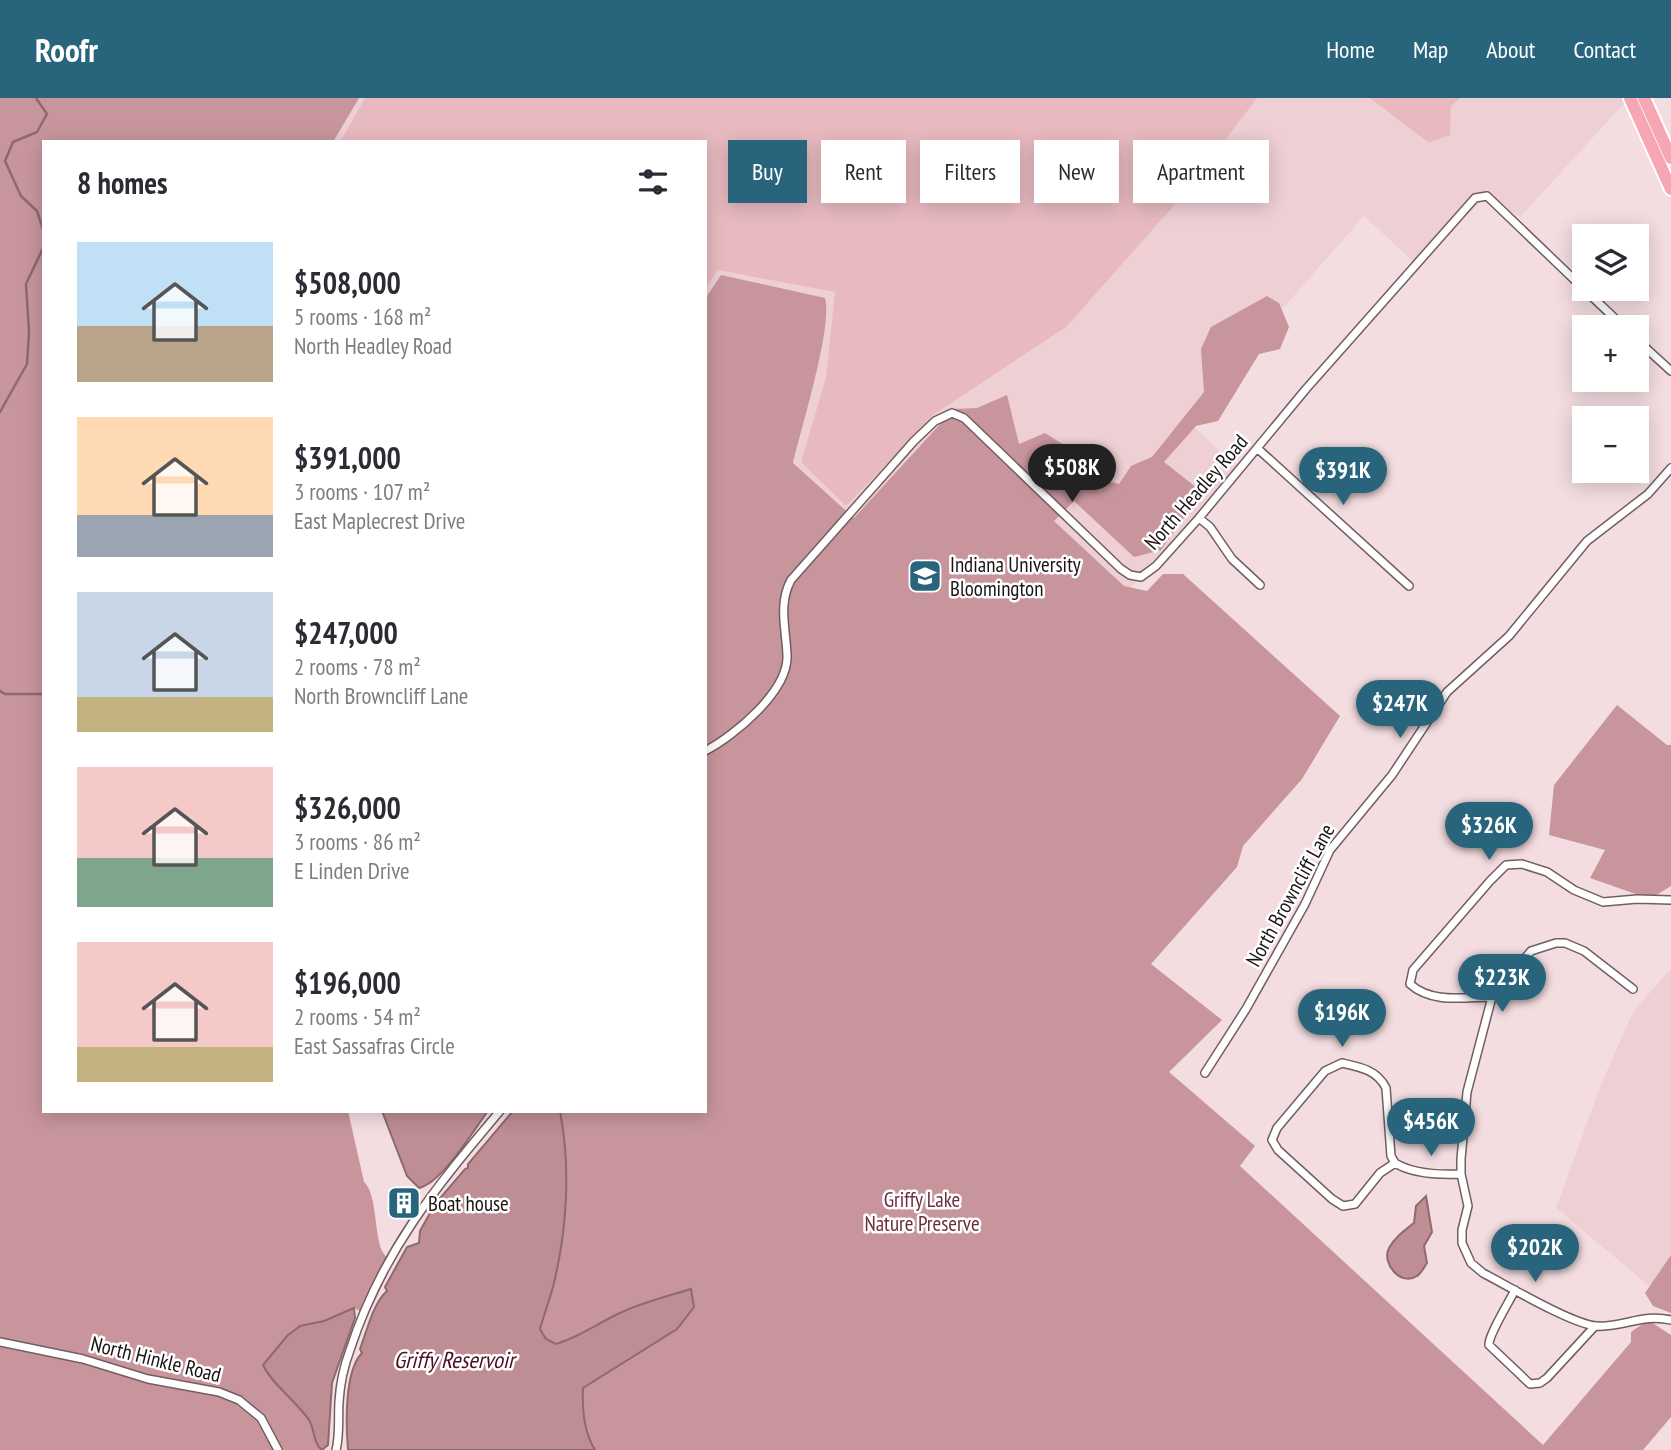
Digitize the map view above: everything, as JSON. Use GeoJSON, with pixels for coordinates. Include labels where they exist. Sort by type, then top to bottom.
{"type":"FeatureCollection","features":[{"type":"Feature","properties":{"kind":"highway"},"geometry":{"type":"LineString","coordinates":[[1630,98],[1671,189]]}},
{"type":"Feature","properties":{"kind":"highway"},"geometry":{"type":"LineString","coordinates":[[1644,98],[1671,159]]}},
{"type":"Feature","properties":{"kind":"street","name":"North Headley Road"},"geometry":{"type":"LineString","coordinates":[[707,750],[735,731],[783,678],[788,657],[785,596],[791,580],[914,441],[941,417],[952,413],[964,418],[1121,569],[1132,576],[1145,575],[1199,518],[1448,226],[1475,198],[1487,196],[1572,277]]}},
{"type":"Feature","properties":{"kind":"street"},"geometry":{"type":"LineString","coordinates":[[1597,301],[1611,315]]}},
{"type":"Feature","properties":{"kind":"street"},"geometry":{"type":"LineString","coordinates":[[1649,351],[1671,371]]}},
{"type":"Feature","properties":{"kind":"street"},"geometry":{"type":"LineString","coordinates":[[1257,448],[1409,586]]}},
{"type":"Feature","properties":{"kind":"street","name":"North Browncliff Lane"},"geometry":{"type":"LineString","coordinates":[[1205,1073],[1246,1009],[1305,904],[1330,850],[1392,775],[1447,692],[1509,636],[1587,541],[1648,494],[1671,468]]}},
{"type":"Feature","properties":{"kind":"street"},"geometry":{"type":"LineString","coordinates":[[1199,518],[1210,527],[1232,559],[1261,585]]}},
{"type":"Feature","properties":{"kind":"street"},"geometry":{"type":"LineString","coordinates":[[1492,997],[1437,998],[1419,992],[1410,984],[1413,970],[1506,865],[1522,864],[1547,872],[1574,890],[1603,902],[1671,900]]}},
{"type":"Feature","properties":{"kind":"street"},"geometry":{"type":"LineString","coordinates":[[1633,989],[1584,951],[1565,943],[1556,943],[1531,951],[1492,997],[1467,1092],[1461,1174],[1468,1206],[1461,1236],[1467,1258],[1483,1273],[1578,1321],[1595,1326],[1642,1317],[1671,1320]]}},
{"type":"Feature","properties":{"kind":"street"},"geometry":{"type":"LineString","coordinates":[[1395,1163],[1380,1173],[1355,1203],[1343,1206],[1278,1150],[1272,1140],[1277,1128],[1325,1071],[1342,1063],[1374,1073],[1383,1081],[1386,1088],[1391,1156],[1395,1163],[1401,1167],[1434,1173],[1461,1174]]}},
{"type":"Feature","properties":{"kind":"street"},"geometry":{"type":"LineString","coordinates":[[336,1450],[341,1384],[350,1349],[385,1267],[404,1233],[437,1187],[498,1113]]}},
{"type":"Feature","properties":{"kind":"street"},"geometry":{"type":"LineString","coordinates":[[1515,1290],[1489,1337],[1489,1345],[1530,1384],[1541,1383],[1547,1378],[1595,1326]]}},
{"type":"Feature","properties":{"kind":"street","name":"North Hinkle Road"},"geometry":{"type":"LineString","coordinates":[[0,1342],[83,1359],[148,1379],[219,1392],[239,1400],[261,1418],[278,1450]]}},
{"type":"Feature","properties":{"kind":"shaded area","name":"Indiana University Bloomington"},"geometry":{"type":"Polygon","coordinates":[[[44,98],[1629,98],[1520,217],[1487,196],[1416,264],[1364,216],[1186,419],[1239,470],[1156,566],[1133,585],[1034,720],[707,1064],[707,140],[88,140],[44,98]]]}},
{"type":"Feature","properties":{"kind":"shaded area"},"geometry":{"type":"Polygon","coordinates":[[[365,98],[1257,98],[1225,140],[1133,140],[1133,203],[1176,203],[1066,327],[933,415],[846,506],[801,462],[826,378],[835,292],[718,270],[707,286],[707,140],[341,140],[365,98]]]}},
{"type":"Feature","properties":{"kind":"shaded area"},"geometry":{"type":"Polygon","coordinates":[[[1370,98],[1460,98],[1451,106],[1450,135],[1429,143],[1370,98]]]}},
{"type":"Feature","properties":{"kind":"shaded area"},"geometry":{"type":"Polygon","coordinates":[[[1671,968],[1671,1304],[1556,1208],[1602,1082],[1633,1012],[1671,968]]]}},
{"type":"Feature","properties":{"kind":"green space"},"geometry":{"type":"Polygon","coordinates":[[[0,98],[359,98],[334,140],[42,140],[42,1113],[348,1113],[364,1182],[371,1195],[379,1243],[392,1265],[368,1315],[354,1308],[324,1321],[300,1326],[263,1365],[311,1422],[318,1446],[322,1450],[0,1450],[0,98]]]}},
{"type":"Feature","properties":{"kind":"green space","name":"Griffy Lake Nature Preserve"},"geometry":{"type":"Polygon","coordinates":[[[721,275],[825,298],[826,312],[820,354],[793,463],[854,518],[954,409],[977,408],[1007,395],[1019,444],[1045,433],[1086,459],[1092,477],[1119,484],[1131,466],[1152,457],[1204,392],[1201,349],[1211,327],[1267,296],[1279,303],[1289,327],[1280,349],[1259,354],[1218,421],[1196,426],[1164,462],[1202,492],[1161,550],[1134,557],[1074,501],[1054,521],[1124,586],[1147,591],[1163,574],[1183,574],[1340,716],[1302,779],[1243,846],[1237,867],[1151,964],[1222,1020],[1169,1072],[1255,1146],[1240,1166],[1543,1445],[1631,1342],[1631,1332],[1648,1320],[1671,1335],[1671,1417],[1643,1450],[595,1450],[584,1420],[583,1388],[691,1289],[634,1307],[556,1344],[546,1339],[540,1329],[557,1266],[564,1222],[566,1155],[560,1113],[707,1113],[707,296],[721,275]]]}},
{"type":"Feature","properties":{"kind":"green space"},"geometry":{"type":"Polygon","coordinates":[[[1617,705],[1667,745],[1671,745],[1671,886],[1650,899],[1590,878],[1605,850],[1549,835],[1554,785],[1617,705]]]}},
{"type":"Feature","properties":{"kind":"green space"},"geometry":{"type":"Polygon","coordinates":[[[1671,1255],[1671,1313],[1653,1306],[1645,1293],[1671,1255]]]}},
{"type":"Feature","properties":{"kind":"water"},"geometry":{"type":"Polygon","coordinates":[[[383,1113],[487,1113],[437,1177],[419,1188],[407,1176],[383,1113]]]}},
{"type":"Feature","properties":{"kind":"water","name":"Griffy Reservoir"},"geometry":{"type":"Polygon","coordinates":[[[511,1113],[560,1113],[566,1155],[566,1199],[558,1266],[540,1329],[546,1339],[556,1344],[565,1341],[630,1308],[691,1289],[694,1307],[677,1329],[583,1388],[584,1420],[595,1450],[348,1450],[349,1385],[356,1361],[362,1353],[360,1349],[374,1310],[387,1291],[385,1287],[407,1247],[419,1243],[420,1231],[435,1204],[468,1168],[468,1164],[511,1113]]]}},
{"type":"Feature","properties":{"kind":"water"},"geometry":{"type":"Polygon","coordinates":[[[1426,1196],[1432,1232],[1424,1246],[1427,1263],[1418,1275],[1411,1279],[1405,1278],[1394,1272],[1387,1254],[1394,1240],[1414,1223],[1416,1206],[1426,1196]]]}},
{"type":"Feature","properties":{"kind":"water"},"geometry":{"type":"Polygon","coordinates":[[[354,1308],[355,1318],[332,1383],[328,1445],[322,1450],[317,1444],[309,1420],[263,1365],[287,1336],[300,1326],[324,1321],[354,1308]]]}},
{"type":"Feature","properties":{"kind":"waterway"},"geometry":{"type":"LineString","coordinates":[[36,98],[47,114],[37,132],[13,142],[5,161],[21,196],[37,211],[42,226]]}},
{"type":"Feature","properties":{"kind":"waterway"},"geometry":{"type":"LineString","coordinates":[[0,412],[27,364],[29,332],[26,284],[42,250]]}},
{"type":"Feature","properties":{"kind":"waterway"},"geometry":{"type":"LineString","coordinates":[[0,691],[5,694],[42,694]]}},
{"type":"Feature","properties":{"kind":"place","name":"Indiana University Bloomington"},"geometry":{"type":"Point","coordinates":[925,576]}},
{"type":"Feature","properties":{"kind":"place","name":"Boat house"},"geometry":{"type":"Point","coordinates":[404,1203]}}]}
